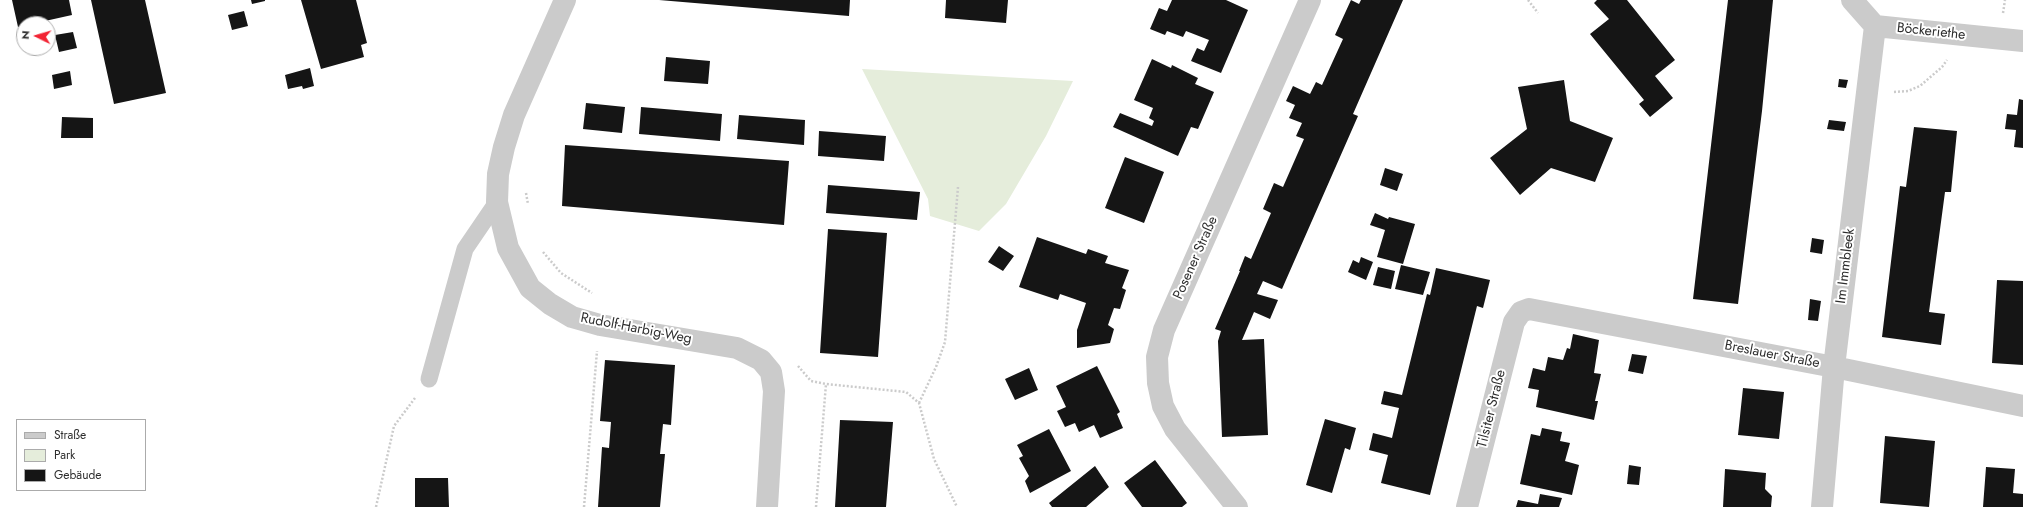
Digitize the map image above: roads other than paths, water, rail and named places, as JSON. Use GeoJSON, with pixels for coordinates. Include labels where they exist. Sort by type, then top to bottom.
{"type":"FeatureCollection","features":[{"type":"Feature","properties":{"kind":"street","name":"Rudolf-Harbig-Weg"},"geometry":{"type":"LineString","coordinates":[[565,0],[514,115],[504,147],[498,174],[497,202],[508,248],[530,288],[550,304],[572,317],[600,325],[737,348],[761,360],[770,372],[774,391],[767,507]]}},
{"type":"Feature","properties":{"kind":"street","name":"Posener Straße"},"geometry":{"type":"LineString","coordinates":[[1237,507],[1175,429],[1163,406],[1158,383],[1157,357],[1164,330],[1310,0]]}},
{"type":"Feature","properties":{"kind":"street"},"geometry":{"type":"LineString","coordinates":[[1852,0],[1875,26]]}},
{"type":"Feature","properties":{"kind":"street","name":"Böckeriethe"},"geometry":{"type":"LineString","coordinates":[[1875,26],[1961,36],[2023,41]]}},
{"type":"Feature","properties":{"kind":"street","name":"Im Immbleek"},"geometry":{"type":"LineString","coordinates":[[1822,507],[1834,367],[1875,26]]}},
{"type":"Feature","properties":{"kind":"street","name":"Breslauer Straße"},"geometry":{"type":"LineString","coordinates":[[1521,312],[1529,309],[1537,309],[1834,367],[2023,406]]}},
{"type":"Feature","properties":{"kind":"street","name":"Tilsiter Straße"},"geometry":{"type":"LineString","coordinates":[[1467,507],[1514,322],[1521,312]]}},
{"type":"Feature","properties":{"kind":"lane"},"geometry":{"type":"LineString","coordinates":[[429,379],[465,250],[497,202]]}}]}
